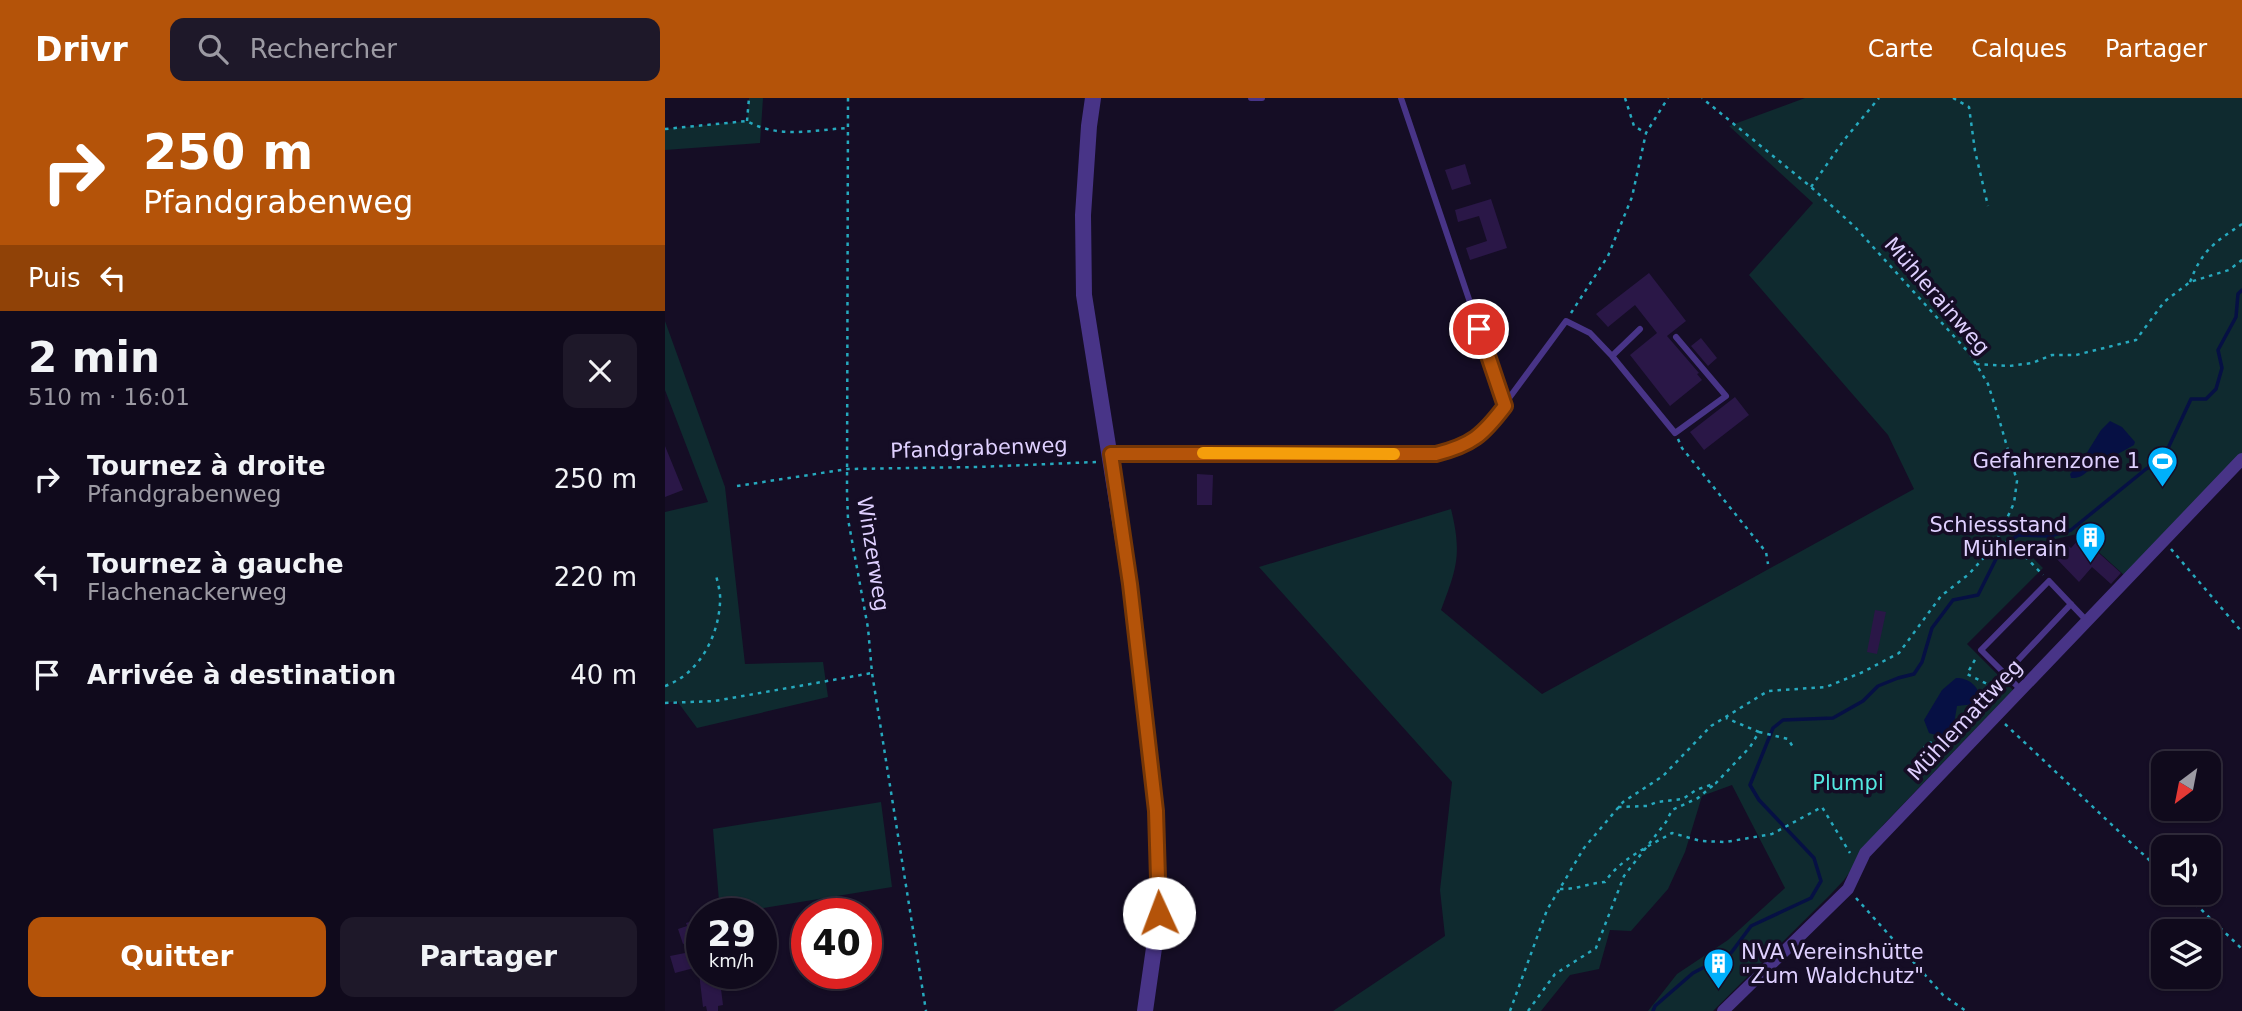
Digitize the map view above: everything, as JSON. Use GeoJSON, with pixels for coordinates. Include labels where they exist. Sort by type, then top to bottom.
{"type":"FeatureCollection","features":[{"type":"Feature","properties":{"kind":"street"},"geometry":{"type":"LineString","coordinates":[[1093,98],[1083,215],[1084,295],[1112,457],[1130,584],[1156,811],[1159,913],[1145,1011]]}},
{"type":"Feature","properties":{"kind":"street","name":"Mühlemattweg"},"geometry":{"type":"LineString","coordinates":[[1723,1011],[1848,889],[1865,853],[2242,459]]}},
{"type":"Feature","properties":{"kind":"lane"},"geometry":{"type":"LineString","coordinates":[[1251,98],[1262,98]]}},
{"type":"Feature","properties":{"kind":"lane"},"geometry":{"type":"LineString","coordinates":[[1401,98],[1505,406]]}},
{"type":"Feature","properties":{"kind":"lane"},"geometry":{"type":"LineString","coordinates":[[1112,457],[1436,454],[1459,449],[1484,432],[1566,321],[1590,333],[1675,433],[1726,396],[1677,337]]}},
{"type":"Feature","properties":{"kind":"lane"},"geometry":{"type":"LineString","coordinates":[[1612,356],[1640,329]]}},
{"type":"Feature","properties":{"kind":"lane"},"geometry":{"type":"LineString","coordinates":[[2020,689],[1981,650],[2049,581],[2086,620]]}},
{"type":"Feature","properties":{"kind":"lane"},"geometry":{"type":"LineString","coordinates":[[2005,674],[2071,604]]}},
{"type":"Feature","properties":{"kind":"path"},"geometry":{"type":"LineString","coordinates":[[747,121],[749,98]]}},
{"type":"Feature","properties":{"kind":"path","name":"Winzerweg"},"geometry":{"type":"LineString","coordinates":[[848,98],[848,519],[868,628],[872,673],[926,1011]]}},
{"type":"Feature","properties":{"kind":"path"},"geometry":{"type":"LineString","coordinates":[[1625,98],[1634,126],[1646,133]]}},
{"type":"Feature","properties":{"kind":"path"},"geometry":{"type":"LineString","coordinates":[[1566,321],[1608,256],[1632,197],[1646,133],[1668,98]]}},
{"type":"Feature","properties":{"kind":"path","name":"Mühlerainweg"},"geometry":{"type":"LineString","coordinates":[[1510,1011],[1547,910],[1584,848],[1618,807],[1663,775],[1711,726],[1768,691],[1826,687],[1899,653],[1941,596],[1969,574],[1997,540],[2014,503],[2017,481],[1992,397],[1976,363],[1855,227],[1811,187],[1702,98]]}},
{"type":"Feature","properties":{"kind":"path"},"geometry":{"type":"LineString","coordinates":[[1811,187],[1844,140],[1879,98]]}},
{"type":"Feature","properties":{"kind":"path"},"geometry":{"type":"LineString","coordinates":[[1953,98],[1969,107],[1975,150],[1988,206]]}},
{"type":"Feature","properties":{"kind":"path"},"geometry":{"type":"LineString","coordinates":[[665,129],[747,121],[759,128],[779,133],[848,128]]}},
{"type":"Feature","properties":{"kind":"path"},"geometry":{"type":"LineString","coordinates":[[2190,282],[2206,250],[2242,224]]}},
{"type":"Feature","properties":{"kind":"path"},"geometry":{"type":"LineString","coordinates":[[1976,363],[2009,366],[2032,363],[2052,355],[2076,355],[2136,340],[2164,302],[2190,282],[2229,270],[2242,260]]}},
{"type":"Feature","properties":{"kind":"path"},"geometry":{"type":"LineString","coordinates":[[1675,433],[1682,448],[1766,552],[1768,564]]}},
{"type":"Feature","properties":{"kind":"path","name":"Pfandgrabenweg"},"geometry":{"type":"LineString","coordinates":[[737,486],[848,469],[978,467],[1112,457]]}},
{"type":"Feature","properties":{"kind":"path"},"geometry":{"type":"LineString","coordinates":[[1997,540],[2013,544],[2049,581]]}},
{"type":"Feature","properties":{"kind":"path"},"geometry":{"type":"LineString","coordinates":[[2164,540],[2242,632]]}},
{"type":"Feature","properties":{"kind":"path"},"geometry":{"type":"LineString","coordinates":[[665,686],[684,676],[705,653],[712,637],[720,600],[716,575]]}},
{"type":"Feature","properties":{"kind":"path"},"geometry":{"type":"LineString","coordinates":[[1944,769],[1924,746],[1933,741],[1946,742],[1953,739],[1968,714],[1984,708],[1993,699],[1991,686],[1967,674],[1981,650]]}},
{"type":"Feature","properties":{"kind":"path"},"geometry":{"type":"LineString","coordinates":[[665,703],[715,701],[872,673]]}},
{"type":"Feature","properties":{"kind":"path"},"geometry":{"type":"LineString","coordinates":[[1996,715],[2151,862]]}},
{"type":"Feature","properties":{"kind":"path"},"geometry":{"type":"LineString","coordinates":[[1725,717],[1759,732],[1788,739],[1793,747]]}},
{"type":"Feature","properties":{"kind":"path"},"geometry":{"type":"LineString","coordinates":[[1528,1011],[1555,974],[1596,948],[1624,876],[1666,822],[1672,810],[1698,798],[1716,783],[1750,747],[1759,732]]}},
{"type":"Feature","properties":{"kind":"path"},"geometry":{"type":"LineString","coordinates":[[1618,807],[1647,806],[1683,799],[1696,790],[1716,783]]}},
{"type":"Feature","properties":{"kind":"path"},"geometry":{"type":"LineString","coordinates":[[1560,888],[1569,890],[1587,883],[1605,882],[1612,872],[1645,848],[1672,833],[1701,841],[1726,842],[1772,834],[1822,807],[1859,867]]}},
{"type":"Feature","properties":{"kind":"path"},"geometry":{"type":"LineString","coordinates":[[1848,889],[1943,995],[1966,1011]]}},
{"type":"Feature","properties":{"kind":"path"},"geometry":{"type":"LineString","coordinates":[[2197,905],[2242,948]]}},
{"type":"Feature","properties":{"kind":"green space"},"geometry":{"type":"Polygon","coordinates":[[[749,98],[763,98],[760,143],[665,150],[665,129],[747,121],[749,98]]]}},
{"type":"Feature","properties":{"kind":"green space","name":"Plumpi"},"geometry":{"type":"Polygon","coordinates":[[[1805,98],[2242,98],[2242,455],[2124,575],[2081,536],[2081,533],[2022,547],[2043,568],[1967,644],[2013,690],[1883,825],[1844,880],[1830,895],[1713,1011],[1648,1011],[1677,974],[1728,940],[1785,888],[1732,785],[1702,796],[1685,852],[1668,889],[1631,931],[1610,930],[1599,969],[1570,975],[1541,1011],[1333,1011],[1445,936],[1440,890],[1452,782],[1259,567],[1451,509],[1456,538],[1456,561],[1441,610],[1542,694],[1914,489],[1888,435],[1749,275],[1813,203],[1729,126],[1805,98]]]}},
{"type":"Feature","properties":{"kind":"green space"},"geometry":{"type":"Polygon","coordinates":[[[665,321],[725,487],[745,664],[823,662],[828,697],[697,728],[677,701],[665,703],[665,512],[708,502],[665,390],[665,321]]]}},
{"type":"Feature","properties":{"kind":"green space"},"geometry":{"type":"Polygon","coordinates":[[[881,802],[892,887],[825,898],[791,898],[791,904],[777,906],[777,898],[719,898],[713,829],[881,802]]]}},
{"type":"Feature","properties":{"kind":"shaded area"},"geometry":{"type":"Polygon","coordinates":[[[2110,421],[2122,427],[2135,442],[2134,445],[2107,460],[2100,459],[2084,475],[2071,478],[2070,474],[2110,421]]]}},
{"type":"Feature","properties":{"kind":"shaded area"},"geometry":{"type":"Polygon","coordinates":[[[1956,678],[1973,684],[1980,699],[1975,704],[1957,706],[1954,724],[1946,734],[1939,736],[1929,733],[1924,720],[1942,690],[1956,678]]]}},
{"type":"Feature","properties":{"kind":"building"},"geometry":{"type":"Polygon","coordinates":[[[1465,164],[1471,184],[1452,190],[1445,170],[1465,164]]]}},
{"type":"Feature","properties":{"kind":"building"},"geometry":{"type":"Polygon","coordinates":[[[1491,199],[1507,248],[1470,260],[1466,248],[1487,241],[1479,216],[1458,222],[1455,210],[1491,199]]]}},
{"type":"Feature","properties":{"kind":"building"},"geometry":{"type":"Polygon","coordinates":[[[1649,273],[1686,321],[1667,336],[1702,380],[1670,406],[1630,355],[1657,333],[1635,305],[1608,327],[1596,314],[1649,273]]]}},
{"type":"Feature","properties":{"kind":"building"},"geometry":{"type":"Polygon","coordinates":[[[1701,338],[1717,358],[1708,366],[1691,346],[1701,338]]]}},
{"type":"Feature","properties":{"kind":"building"},"geometry":{"type":"Polygon","coordinates":[[[1735,397],[1749,415],[1704,450],[1690,432],[1735,397]]]}},
{"type":"Feature","properties":{"kind":"building"},"geometry":{"type":"Polygon","coordinates":[[[665,446],[683,490],[665,497],[665,446]]]}},
{"type":"Feature","properties":{"kind":"building"},"geometry":{"type":"Polygon","coordinates":[[[1197,474],[1213,475],[1212,505],[1197,505],[1197,474]]]}},
{"type":"Feature","properties":{"kind":"building","name":"Schiessstand Mühlerain"},"geometry":{"type":"Polygon","coordinates":[[[2081,537],[2121,573],[2111,584],[2092,567],[2079,582],[2052,554],[2063,541],[2071,548],[2081,537]]]}},
{"type":"Feature","properties":{"kind":"building"},"geometry":{"type":"Polygon","coordinates":[[[1875,610],[1886,612],[1877,654],[1867,652],[1875,610]]]}},
{"type":"Feature","properties":{"kind":"building"},"geometry":{"type":"Polygon","coordinates":[[[686,926],[686,943],[683,944],[678,929],[686,926]]]}},
{"type":"Feature","properties":{"kind":"building"},"geometry":{"type":"Polygon","coordinates":[[[686,953],[686,970],[675,973],[670,956],[686,953]]]}},
{"type":"Feature","properties":{"kind":"building"},"geometry":{"type":"Polygon","coordinates":[[[701,989],[721,989],[723,1005],[718,1006],[718,1011],[707,1011],[706,1006],[703,1007],[701,989]]]}},
{"type":"Feature","properties":{"kind":"waterway"},"geometry":{"type":"LineString","coordinates":[[1653,1011],[1655,1006],[1693,973],[1731,953],[1751,926],[1811,898],[1821,881],[1814,858],[1759,800],[1750,785],[1773,728],[1783,720],[1833,718],[1863,701],[1878,686],[1914,674],[1922,662],[1932,628],[1953,600],[1978,595],[2002,547],[2018,535],[2050,536],[2071,530],[2146,469],[2163,459],[2191,399],[2206,399],[2216,389],[2222,368],[2218,350],[2236,317],[2238,294],[2242,290]]}},
{"type":"Feature","properties":{"kind":"slow traffic"},"geometry":{"type":"LineString","coordinates":[[1203,453],[1394,454]]}},
{"type":"Feature","properties":{"kind":"place","name":"Gefahrenzone 1"},"geometry":{"type":"Point","coordinates":[2163,488]}},
{"type":"Feature","properties":{"kind":"place","name":"Schiessstand Mühlerain"},"geometry":{"type":"Point","coordinates":[2090,564]}},
{"type":"Feature","properties":{"kind":"place","name":"NVA Vereinshütte \"Zum Waldchutz\""},"geometry":{"type":"Point","coordinates":[1718,991]}},
{"type":"Feature","properties":{"kind":"route"},"geometry":{"type":"LineString","coordinates":[[1159,913],[1156,811],[1130,584],[1111,454],[1436,454],[1459,449],[1484,432],[1505,406],[1479,329]]}}]}
